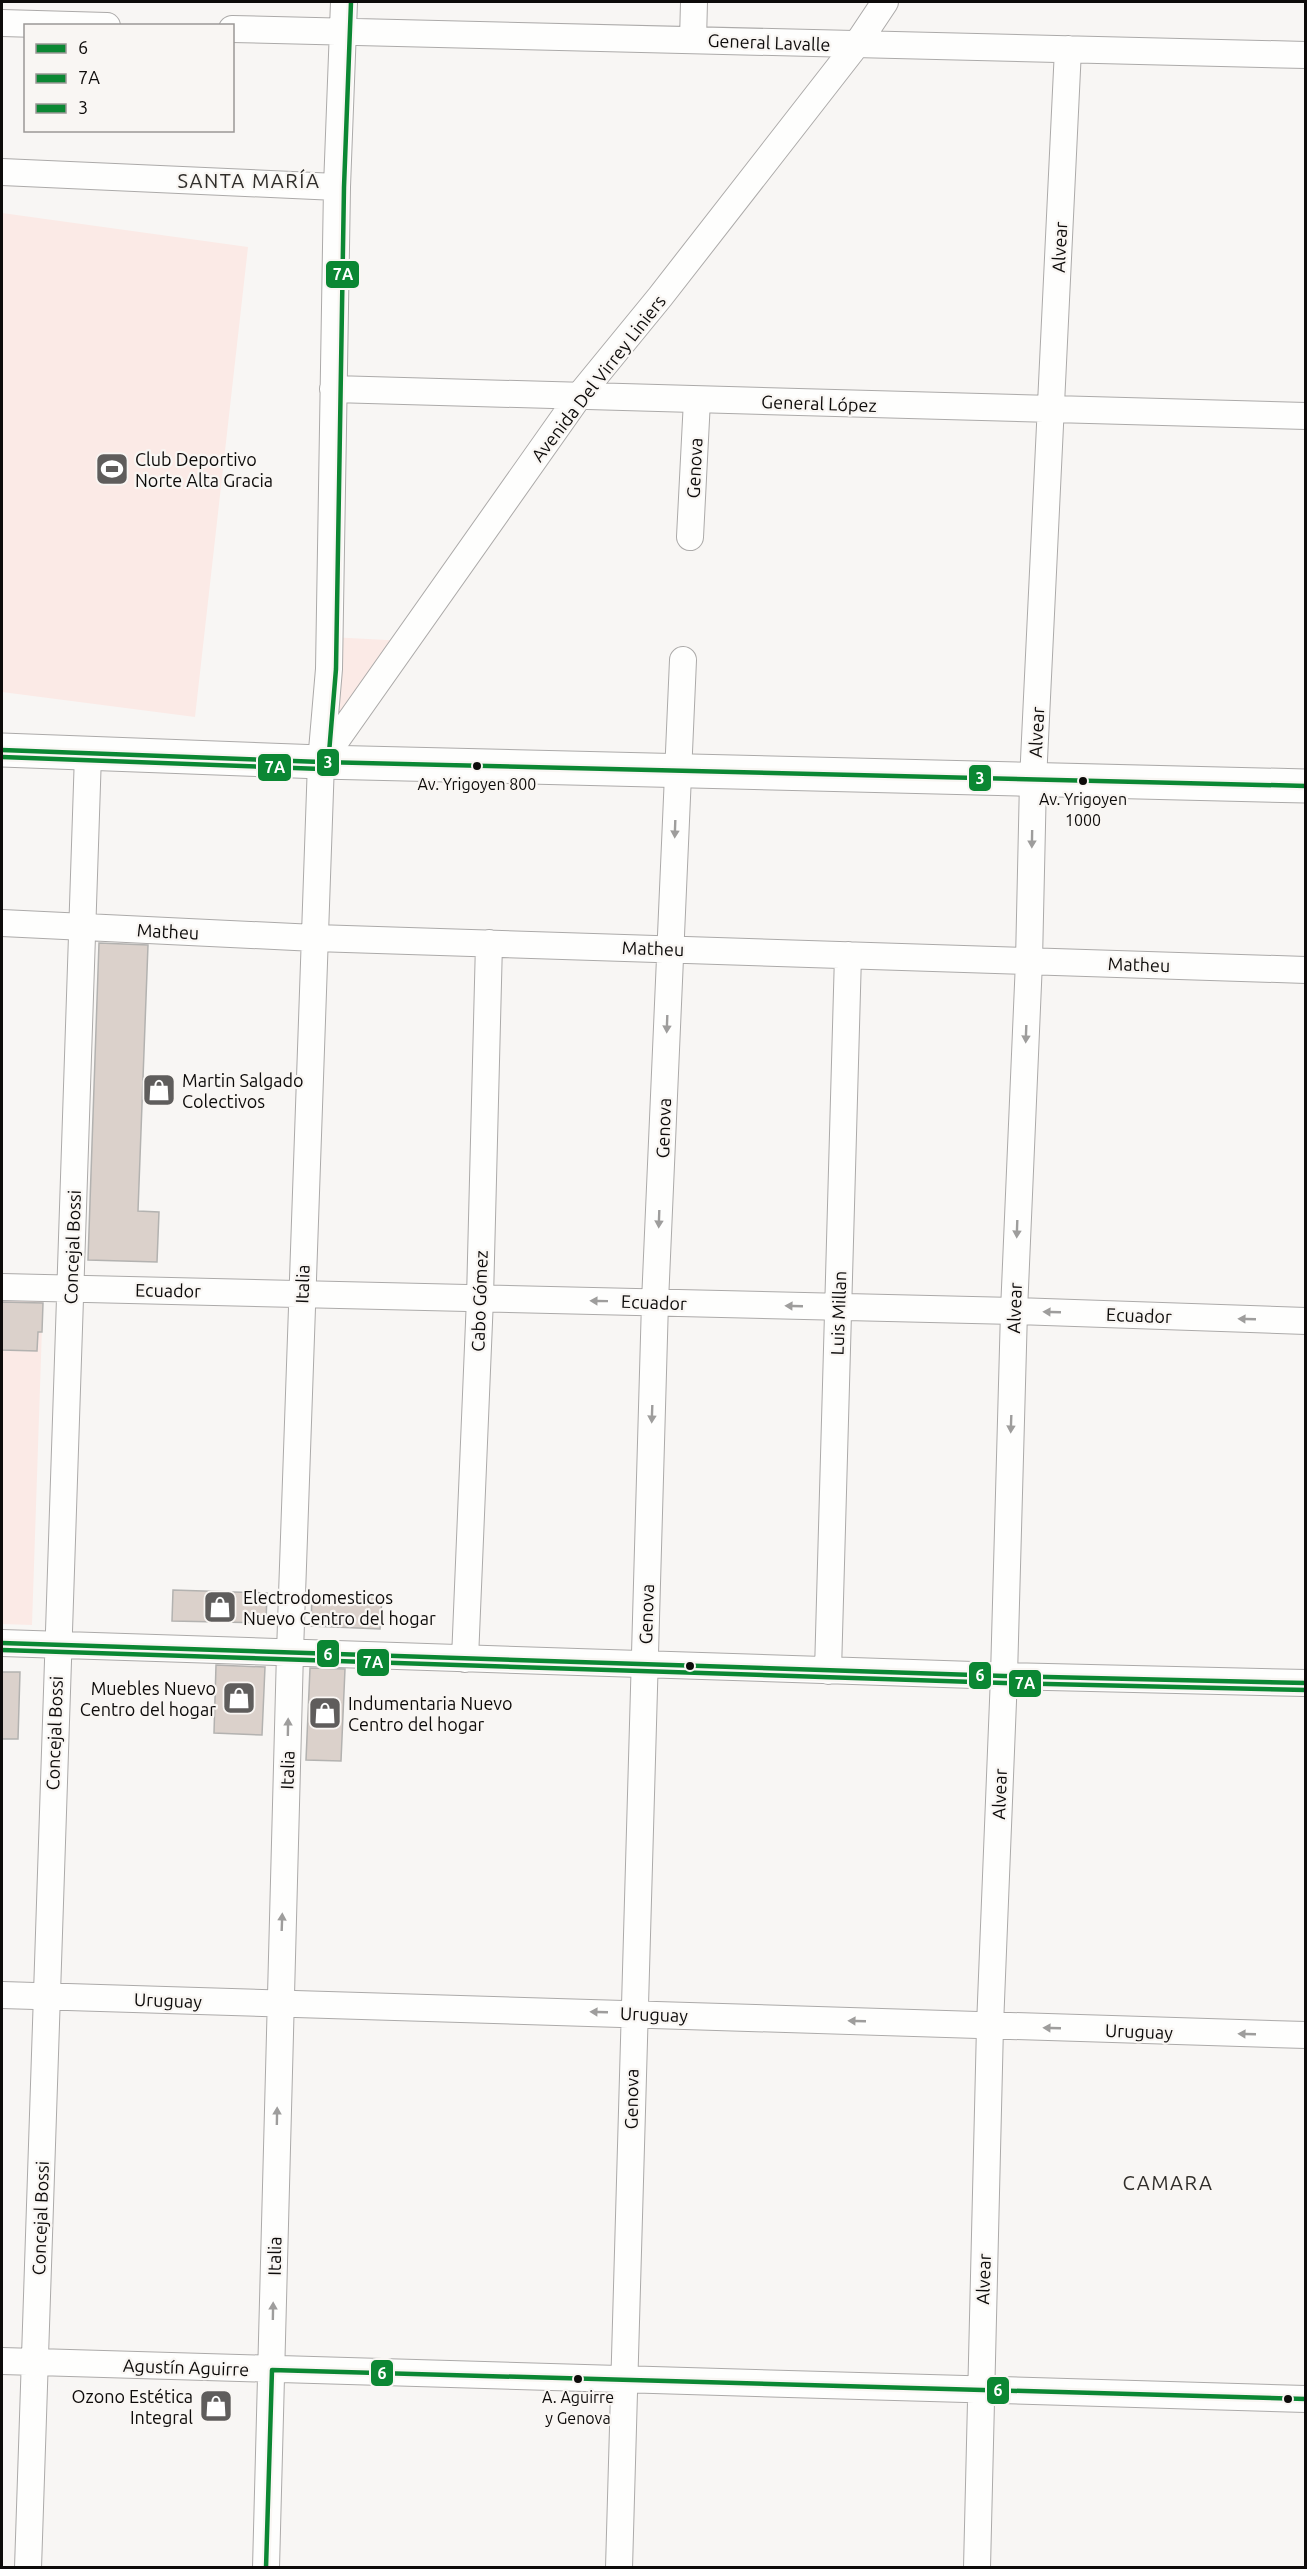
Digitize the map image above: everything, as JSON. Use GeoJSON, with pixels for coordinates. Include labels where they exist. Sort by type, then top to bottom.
{"type":"FeatureCollection","features":[{"type":"Feature","properties":{"kind":"main road"},"geometry":{"type":"LineString","coordinates":[[2,750],[321,762],[1305,786]]}},
{"type":"Feature","properties":{"kind":"street","name":"Italia"},"geometry":{"type":"LineString","coordinates":[[267,2568],[290,1652],[321,762],[329,669],[337,187],[344,2]]}},
{"type":"Feature","properties":{"kind":"street"},"geometry":{"type":"LineString","coordinates":[[693,40],[694,2]]}},
{"type":"Feature","properties":{"kind":"street","name":"Avenida Del Virrey Liniers"},"geometry":{"type":"LineString","coordinates":[[321,762],[579,396],[660,297],[857,44],[885,2]]}},
{"type":"Feature","properties":{"kind":"street"},"geometry":{"type":"LineString","coordinates":[[2,23],[37,24]]}},
{"type":"Feature","properties":{"kind":"street","name":"General Lavalle"},"geometry":{"type":"LineString","coordinates":[[234,29],[1305,55]]}},
{"type":"Feature","properties":{"kind":"street","name":"Alvear"},"geometry":{"type":"LineString","coordinates":[[977,2568],[990,2026],[1004,1677],[1014,1311],[1029,961],[1033,781],[1068,49]]}},
{"type":"Feature","properties":{"kind":"street"},"geometry":{"type":"LineString","coordinates":[[2,172],[337,187]]}},
{"type":"Feature","properties":{"kind":"street","name":"General López"},"geometry":{"type":"LineString","coordinates":[[333,389],[1305,416]]}},
{"type":"Feature","properties":{"kind":"street","name":"Genova"},"geometry":{"type":"LineString","coordinates":[[690,537],[697,400]]}},
{"type":"Feature","properties":{"kind":"street","name":"Genova"},"geometry":{"type":"LineString","coordinates":[[619,2568],[633,2013],[656,1302],[683,660]]}},
{"type":"Feature","properties":{"kind":"street","name":"Concejal Bossi"},"geometry":{"type":"LineString","coordinates":[[28,2568],[88,754]]}},
{"type":"Feature","properties":{"kind":"street","name":"Matheu"},"geometry":{"type":"LineString","coordinates":[[2,922],[315,938],[1305,970]]}},
{"type":"Feature","properties":{"kind":"street","name":"Cabo Gómez"},"geometry":{"type":"LineString","coordinates":[[465,1659],[480,1298],[489,943]]}},
{"type":"Feature","properties":{"kind":"street","name":"Luis Millan"},"geometry":{"type":"LineString","coordinates":[[828,1671],[848,955]]}},
{"type":"Feature","properties":{"kind":"street","name":"Ecuador"},"geometry":{"type":"LineString","coordinates":[[2,1287],[1014,1311],[1305,1321]]}},
{"type":"Feature","properties":{"kind":"street"},"geometry":{"type":"LineString","coordinates":[[2,1643],[1004,1677],[1305,1683]]}},
{"type":"Feature","properties":{"kind":"street","name":"Uruguay"},"geometry":{"type":"LineString","coordinates":[[2,1995],[1305,2035]]}},
{"type":"Feature","properties":{"kind":"street","name":"Agustín Aguirre"},"geometry":{"type":"LineString","coordinates":[[2,2361],[1305,2399]]}},
{"type":"Feature","properties":{"kind":"shaded area","name":"Club Deportivo Norte Alta Gracia"},"geometry":{"type":"Polygon","coordinates":[[[2,213],[248,247],[195,717],[2,692],[2,213]]]}},
{"type":"Feature","properties":{"kind":"shaded area"},"geometry":{"type":"Polygon","coordinates":[[[330,637],[406,641],[324,743],[330,637]]]}},
{"type":"Feature","properties":{"kind":"shaded area"},"geometry":{"type":"Polygon","coordinates":[[[2,1297],[43,1298],[32,1625],[2,1624],[2,1297]]]}},
{"type":"Feature","properties":{"kind":"building"},"geometry":{"type":"Polygon","coordinates":[[[99,943],[148,945],[138,1211],[159,1212],[157,1262],[88,1260],[99,943]]]}},
{"type":"Feature","properties":{"kind":"building"},"geometry":{"type":"Polygon","coordinates":[[[2,1302],[43,1303],[42,1332],[38,1332],[37,1351],[2,1350],[2,1302]]]}},
{"type":"Feature","properties":{"kind":"building","name":"Electrodomesticos Nuevo Centro del hogar"},"geometry":{"type":"Polygon","coordinates":[[[173,1590],[267,1593],[266,1623],[172,1621],[173,1590]]]}},
{"type":"Feature","properties":{"kind":"building"},"geometry":{"type":"Polygon","coordinates":[[[312,1594],[382,1597],[380,1629],[311,1626],[312,1594]]]}},
{"type":"Feature","properties":{"kind":"building","name":"Muebles Nuevo Centro del hogar"},"geometry":{"type":"Polygon","coordinates":[[[216,1665],[265,1667],[262,1735],[214,1733],[216,1665]]]}},
{"type":"Feature","properties":{"kind":"building","name":"Indumentaria Nuevo Centro del hogar"},"geometry":{"type":"Polygon","coordinates":[[[310,1668],[345,1669],[341,1761],[306,1760],[310,1668]]]}},
{"type":"Feature","properties":{"kind":"building"},"geometry":{"type":"Polygon","coordinates":[[[2,1672],[20,1672],[18,1739],[2,1739],[2,1672]]]}},
{"type":"Feature","properties":{"kind":"transit line","name":"7A"},"geometry":{"type":"LineString","coordinates":[[2,757],[321,769],[328,765],[336,669],[344,187],[351,2]]}},
{"type":"Feature","properties":{"kind":"transit line","name":"3"},"geometry":{"type":"LineString","coordinates":[[2,750],[321,762],[1306,786]]}},
{"type":"Feature","properties":{"kind":"transit line","name":"6"},"geometry":{"type":"LineString","coordinates":[[2,1643],[1004,1676],[1306,1683]]}},
{"type":"Feature","properties":{"kind":"transit line","name":"7A"},"geometry":{"type":"LineString","coordinates":[[2,1650],[1004,1683],[1306,1690]]}},
{"type":"Feature","properties":{"kind":"transit line","name":"6"},"geometry":{"type":"LineString","coordinates":[[266,2568],[272,2370],[1306,2399]]}},
{"type":"Feature","properties":{"kind":"place","name":"Club Deportivo Norte Alta Gracia"},"geometry":{"type":"Point","coordinates":[112,469]}},
{"type":"Feature","properties":{"kind":"place","name":"Av. Yrigoyen 800"},"geometry":{"type":"Point","coordinates":[477,766]}},
{"type":"Feature","properties":{"kind":"place","name":"Av. Yrigoyen 1000"},"geometry":{"type":"Point","coordinates":[1083,781]}},
{"type":"Feature","properties":{"kind":"place","name":"Martin Salgado Colectivos"},"geometry":{"type":"Point","coordinates":[159,1090]}},
{"type":"Feature","properties":{"kind":"place","name":"Electrodomesticos Nuevo Centro del hogar"},"geometry":{"type":"Point","coordinates":[220,1607]}},
{"type":"Feature","properties":{"kind":"place","name":"Muebles Nuevo Centro del hogar"},"geometry":{"type":"Point","coordinates":[239,1698]}},
{"type":"Feature","properties":{"kind":"place","name":"Indumentaria Nuevo Centro del hogar"},"geometry":{"type":"Point","coordinates":[325,1713]}},
{"type":"Feature","properties":{"kind":"place","name":"A. Aguirre y Genova"},"geometry":{"type":"Point","coordinates":[578,2379]}},
{"type":"Feature","properties":{"kind":"place","name":"Ozono Estética Integral"},"geometry":{"type":"Point","coordinates":[216,2406]}},
{"type":"Feature","properties":{"kind":"district","name":"SANTA MARÍA"},"geometry":{"type":"Point","coordinates":[249,180]}},
{"type":"Feature","properties":{"kind":"district","name":"CAMARA"},"geometry":{"type":"Point","coordinates":[1168,2182]}}]}
